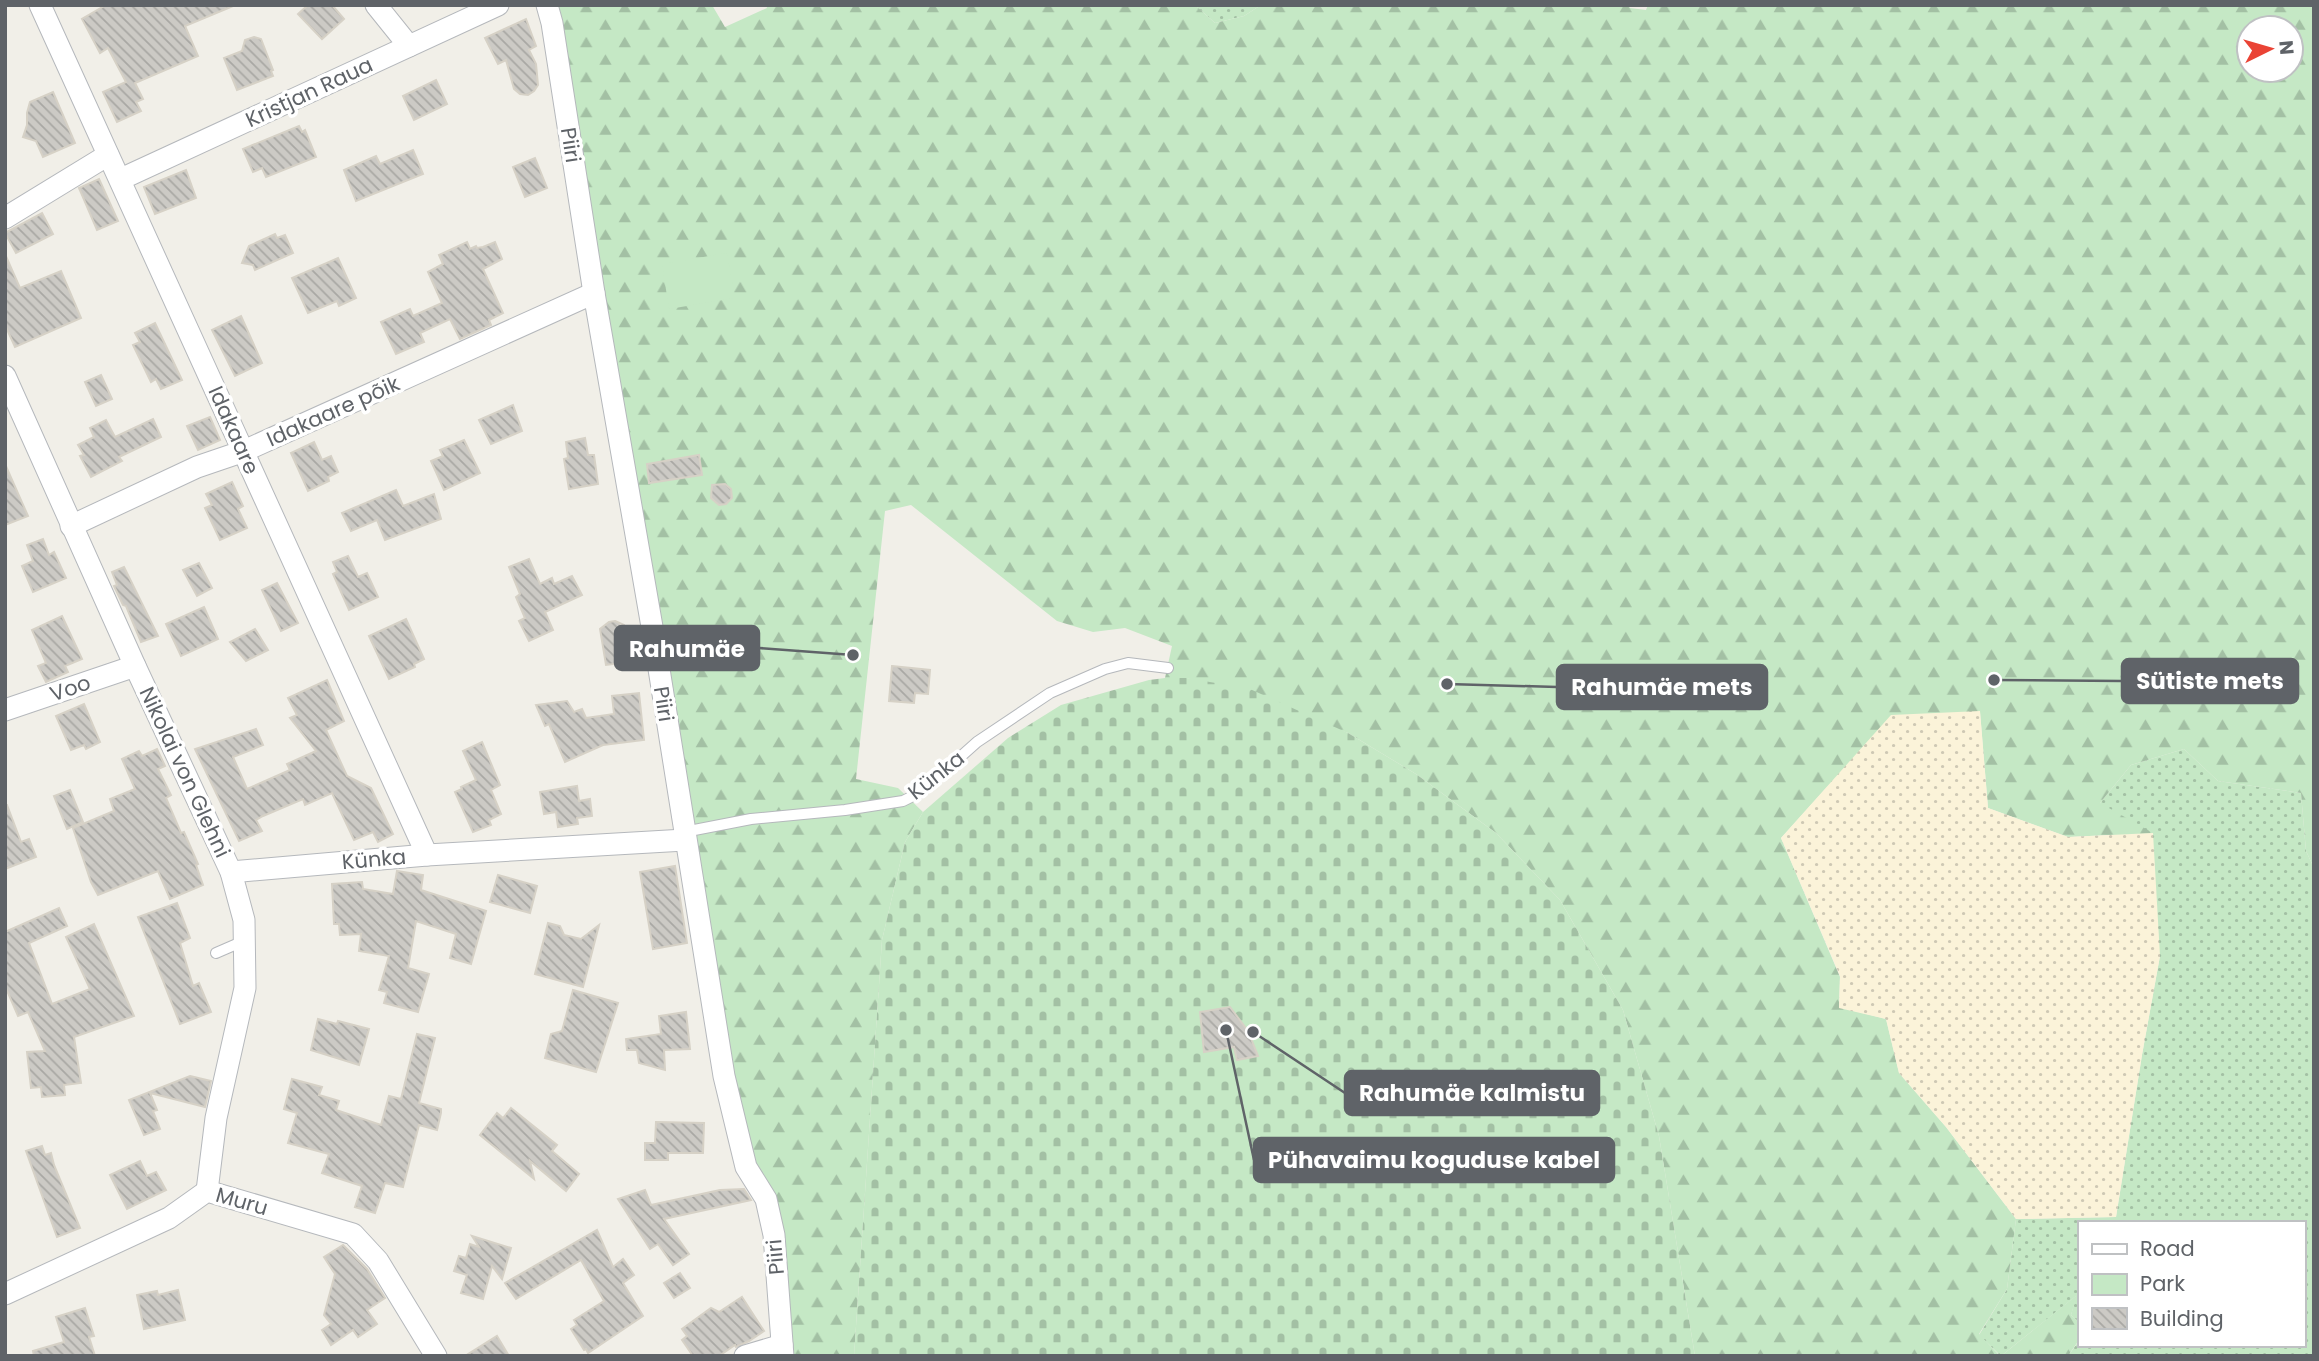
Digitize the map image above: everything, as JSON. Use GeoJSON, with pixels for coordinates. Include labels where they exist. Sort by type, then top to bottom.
{"type":"FeatureCollection","features":[{"type":"Feature","properties":{"kind":"street","name":"Idakaare"},"geometry":{"type":"LineString","coordinates":[[40,5],[427,855]]}},
{"type":"Feature","properties":{"kind":"street"},"geometry":{"type":"LineString","coordinates":[[376,5],[409,46]]}},
{"type":"Feature","properties":{"kind":"street","name":"Kristjan Raua"},"geometry":{"type":"LineString","coordinates":[[121,179],[498,5]]}},
{"type":"Feature","properties":{"kind":"street","name":"Piiri"},"geometry":{"type":"LineString","coordinates":[[547,5],[655,644],[724,1076],[746,1167],[766,1199],[774,1235],[782,1350]]}},
{"type":"Feature","properties":{"kind":"street"},"geometry":{"type":"LineString","coordinates":[[5,218],[107,155]]}},
{"type":"Feature","properties":{"kind":"street","name":"Idakaare põik"},"geometry":{"type":"LineString","coordinates":[[71,526],[197,467],[244,451],[594,293]]}},
{"type":"Feature","properties":{"kind":"street","name":"Nikolai von Glehni"},"geometry":{"type":"LineString","coordinates":[[5,376],[71,526],[231,872],[244,920],[245,988],[216,1118],[207,1191]]}},
{"type":"Feature","properties":{"kind":"street","name":"Voo"},"geometry":{"type":"LineString","coordinates":[[5,710],[135,666]]}},
{"type":"Feature","properties":{"kind":"street","name":"Künka"},"geometry":{"type":"LineString","coordinates":[[231,872],[685,836]]}},
{"type":"Feature","properties":{"kind":"street","name":"Muru"},"geometry":{"type":"LineString","coordinates":[[5,1294],[169,1218],[207,1191],[353,1234],[378,1261],[436,1356]]}},
{"type":"Feature","properties":{"kind":"street"},"geometry":{"type":"LineString","coordinates":[[746,1356],[782,1350]]}},
{"type":"Feature","properties":{"kind":"lane","name":"Künka"},"geometry":{"type":"LineString","coordinates":[[685,836],[751,819],[845,810],[903,801],[922,792],[977,742],[1050,693],[1105,668],[1128,663],[1168,668]]}},
{"type":"Feature","properties":{"kind":"lane"},"geometry":{"type":"LineString","coordinates":[[216,953],[246,940]]}},
{"type":"Feature","properties":{"kind":"green space"},"geometry":{"type":"Polygon","coordinates":[[[547,5],[712,5],[725,27],[767,8],[766,5],[1195,5],[1215,23],[1244,16],[1261,5],[1628,5],[1630,8],[1646,10],[1648,5],[2313,5],[2314,868],[2306,851],[2301,793],[2218,781],[2184,749],[2131,765],[2100,803],[2153,833],[2068,837],[1988,808],[1980,712],[1827,787],[1781,838],[1840,977],[1839,1007],[1886,1019],[1899,1073],[1946,1127],[2016,1219],[2007,1289],[1979,1334],[2000,1356],[1695,1356],[1659,1136],[1623,1010],[1560,900],[1496,833],[1416,774],[1348,733],[1187,678],[1165,678],[1172,646],[1125,628],[1093,632],[1057,621],[911,505],[885,511],[856,779],[898,788],[923,812],[905,842],[882,940],[854,1356],[783,1356],[774,1235],[746,1167],[547,5]]]}},
{"type":"Feature","properties":{"kind":"green space"},"geometry":{"type":"Polygon","coordinates":[[[1195,5],[1261,5],[1244,16],[1215,23],[1195,5]]]}},
{"type":"Feature","properties":{"kind":"green space"},"geometry":{"type":"Polygon","coordinates":[[[727,253],[735,298],[669,309],[662,264],[727,253]]]}},
{"type":"Feature","properties":{"kind":"green space"},"geometry":{"type":"Polygon","coordinates":[[[1165,678],[1187,678],[1250,689],[1348,733],[1416,774],[1496,833],[1560,900],[1623,1010],[1659,1136],[1695,1356],[854,1356],[882,940],[905,842],[923,812],[1008,738],[1061,705],[1165,678]]]}},
{"type":"Feature","properties":{"kind":"green space"},"geometry":{"type":"Polygon","coordinates":[[[2184,749],[2218,781],[2301,793],[2306,851],[2314,868],[2314,1356],[2068,1356],[2078,1342],[2078,1347],[2305,1347],[2305,1221],[2078,1221],[2078,1321],[2071,1315],[2076,1296],[2001,1356],[1979,1335],[2007,1289],[2016,1219],[2116,1217],[2160,956],[2100,803],[2131,765],[2184,749]]]}},
{"type":"Feature","properties":{"kind":"green space"},"geometry":{"type":"Polygon","coordinates":[[[2077,1295],[2071,1315],[2078,1321],[2078,1341],[2068,1356],[2001,1356],[2077,1295]]]}},
{"type":"Feature","properties":{"kind":"sand"},"geometry":{"type":"Polygon","coordinates":[[[1980,711],[1988,808],[2068,837],[2153,833],[2160,956],[2116,1217],[2016,1219],[1946,1127],[1899,1073],[1886,1019],[1839,1008],[1840,976],[1781,838],[1891,715],[1980,711]]]}},
{"type":"Feature","properties":{"kind":"building"},"geometry":{"type":"Polygon","coordinates":[[[106,5],[233,6],[185,26],[198,56],[135,83],[143,99],[136,102],[141,111],[117,122],[103,92],[126,82],[108,48],[100,53],[82,19],[106,5]]]}},
{"type":"Feature","properties":{"kind":"building"},"geometry":{"type":"Polygon","coordinates":[[[308,5],[332,5],[344,19],[322,39],[298,14],[308,5]]]}},
{"type":"Feature","properties":{"kind":"building"},"geometry":{"type":"Polygon","coordinates":[[[526,19],[536,46],[529,50],[536,64],[538,85],[528,95],[520,94],[514,89],[506,60],[498,64],[485,38],[526,19]]]}},
{"type":"Feature","properties":{"kind":"building"},"geometry":{"type":"Polygon","coordinates":[[[254,37],[261,39],[273,76],[237,90],[224,58],[242,51],[245,40],[254,37]]]}},
{"type":"Feature","properties":{"kind":"building"},"geometry":{"type":"Polygon","coordinates":[[[436,80],[447,104],[414,120],[403,96],[436,80]]]}},
{"type":"Feature","properties":{"kind":"building"},"geometry":{"type":"Polygon","coordinates":[[[53,92],[75,143],[43,157],[36,141],[23,137],[30,102],[53,92]]]}},
{"type":"Feature","properties":{"kind":"building"},"geometry":{"type":"Polygon","coordinates":[[[299,126],[302,132],[305,130],[316,157],[266,177],[262,168],[253,172],[243,149],[299,126]]]}},
{"type":"Feature","properties":{"kind":"building"},"geometry":{"type":"Polygon","coordinates":[[[413,150],[423,174],[356,201],[344,170],[376,156],[380,164],[413,150]]]}},
{"type":"Feature","properties":{"kind":"building"},"geometry":{"type":"Polygon","coordinates":[[[535,158],[547,188],[525,197],[513,167],[535,158]]]}},
{"type":"Feature","properties":{"kind":"building"},"geometry":{"type":"Polygon","coordinates":[[[186,170],[196,198],[155,214],[144,187],[186,170]]]}},
{"type":"Feature","properties":{"kind":"building"},"geometry":{"type":"Polygon","coordinates":[[[99,179],[118,221],[97,230],[79,188],[99,179]]]}},
{"type":"Feature","properties":{"kind":"building"},"geometry":{"type":"Polygon","coordinates":[[[42,213],[53,234],[16,253],[5,233],[42,213]]]}},
{"type":"Feature","properties":{"kind":"building"},"geometry":{"type":"Polygon","coordinates":[[[275,234],[277,238],[285,235],[293,253],[255,270],[253,265],[242,263],[249,246],[275,234]]]}},
{"type":"Feature","properties":{"kind":"building"},"geometry":{"type":"Polygon","coordinates":[[[467,242],[470,249],[495,242],[502,259],[483,269],[503,313],[489,320],[491,325],[460,339],[450,319],[420,333],[424,342],[396,354],[381,322],[410,309],[413,316],[442,303],[428,272],[443,264],[439,255],[467,242]]]}},
{"type":"Feature","properties":{"kind":"building"},"geometry":{"type":"Polygon","coordinates":[[[5,254],[20,288],[61,271],[81,318],[15,347],[5,325],[5,254]]]}},
{"type":"Feature","properties":{"kind":"building"},"geometry":{"type":"Polygon","coordinates":[[[338,258],[356,298],[339,306],[337,301],[308,313],[292,278],[338,258]]]}},
{"type":"Feature","properties":{"kind":"building"},"geometry":{"type":"Polygon","coordinates":[[[241,316],[262,363],[235,376],[212,330],[241,316]]]}},
{"type":"Feature","properties":{"kind":"building"},"geometry":{"type":"Polygon","coordinates":[[[155,323],[182,380],[161,389],[156,379],[151,382],[133,345],[140,342],[135,333],[155,323]]]}},
{"type":"Feature","properties":{"kind":"building"},"geometry":{"type":"Polygon","coordinates":[[[101,375],[112,399],[96,406],[85,382],[101,375]]]}},
{"type":"Feature","properties":{"kind":"building"},"geometry":{"type":"Polygon","coordinates":[[[513,405],[522,431],[491,444],[479,420],[513,405]]]}},
{"type":"Feature","properties":{"kind":"building"},"geometry":{"type":"Polygon","coordinates":[[[210,417],[220,440],[198,450],[187,426],[210,417]]]}},
{"type":"Feature","properties":{"kind":"building"},"geometry":{"type":"Polygon","coordinates":[[[153,419],[161,437],[119,457],[122,461],[91,477],[80,456],[84,455],[78,445],[94,437],[90,428],[106,420],[115,437],[153,419]]]}},
{"type":"Feature","properties":{"kind":"building"},"geometry":{"type":"Polygon","coordinates":[[[585,438],[588,455],[594,455],[598,484],[569,489],[564,459],[568,458],[566,442],[585,438]]]}},
{"type":"Feature","properties":{"kind":"building"},"geometry":{"type":"Polygon","coordinates":[[[464,440],[480,473],[444,490],[431,461],[443,456],[440,450],[464,440]]]}},
{"type":"Feature","properties":{"kind":"building"},"geometry":{"type":"Polygon","coordinates":[[[314,442],[322,460],[331,456],[338,472],[328,477],[329,481],[308,491],[291,453],[314,442]]]}},
{"type":"Feature","properties":{"kind":"building"},"geometry":{"type":"Polygon","coordinates":[[[699,455],[702,475],[649,483],[647,464],[699,455]]]}},
{"type":"Feature","properties":{"kind":"building"},"geometry":{"type":"Polygon","coordinates":[[[5,464],[28,516],[5,525],[5,464]]]}},
{"type":"Feature","properties":{"kind":"building"},"geometry":{"type":"Polygon","coordinates":[[[232,482],[243,506],[238,509],[247,528],[220,540],[205,508],[212,505],[206,494],[232,482]]]}},
{"type":"Feature","properties":{"kind":"building"},"geometry":{"type":"Polygon","coordinates":[[[725,484],[731,489],[732,498],[726,504],[719,505],[711,498],[712,485],[725,484]]]}},
{"type":"Feature","properties":{"kind":"building"},"geometry":{"type":"Polygon","coordinates":[[[396,490],[403,506],[434,494],[441,519],[385,540],[377,520],[351,531],[342,513],[396,490]]]}},
{"type":"Feature","properties":{"kind":"building"},"geometry":{"type":"Polygon","coordinates":[[[43,539],[49,555],[54,552],[66,578],[33,592],[22,566],[33,561],[27,545],[43,539]]]}},
{"type":"Feature","properties":{"kind":"building"},"geometry":{"type":"Polygon","coordinates":[[[348,556],[358,577],[367,573],[378,597],[349,610],[333,574],[337,572],[333,562],[348,556]]]}},
{"type":"Feature","properties":{"kind":"building"},"geometry":{"type":"Polygon","coordinates":[[[529,559],[540,584],[552,578],[554,584],[572,576],[582,595],[545,612],[553,630],[529,641],[519,621],[525,618],[516,597],[520,594],[509,567],[529,559]]]}},
{"type":"Feature","properties":{"kind":"building"},"geometry":{"type":"Polygon","coordinates":[[[199,563],[212,588],[197,596],[183,570],[199,563]]]}},
{"type":"Feature","properties":{"kind":"building"},"geometry":{"type":"Polygon","coordinates":[[[124,567],[158,636],[141,642],[126,606],[114,586],[117,585],[112,572],[124,567]]]}},
{"type":"Feature","properties":{"kind":"building"},"geometry":{"type":"Polygon","coordinates":[[[277,583],[298,623],[281,631],[262,590],[277,583]]]}},
{"type":"Feature","properties":{"kind":"building"},"geometry":{"type":"Polygon","coordinates":[[[204,607],[218,639],[181,656],[166,624],[204,607]]]}},
{"type":"Feature","properties":{"kind":"building"},"geometry":{"type":"Polygon","coordinates":[[[62,616],[82,659],[65,666],[68,672],[46,682],[38,666],[46,663],[32,630],[62,616]]]}},
{"type":"Feature","properties":{"kind":"building"},"geometry":{"type":"Polygon","coordinates":[[[406,619],[424,659],[414,664],[415,667],[389,679],[369,636],[406,619]]]}},
{"type":"Feature","properties":{"kind":"building"},"geometry":{"type":"Polygon","coordinates":[[[615,621],[624,625],[630,662],[606,665],[600,629],[615,621]]]}},
{"type":"Feature","properties":{"kind":"building"},"geometry":{"type":"Polygon","coordinates":[[[255,629],[268,650],[246,661],[230,642],[255,629]]]}},
{"type":"Feature","properties":{"kind":"building"},"geometry":{"type":"Polygon","coordinates":[[[892,666],[930,670],[928,694],[915,693],[914,703],[889,701],[892,666]]]}},
{"type":"Feature","properties":{"kind":"building"},"geometry":{"type":"Polygon","coordinates":[[[327,680],[344,721],[326,730],[347,776],[371,788],[393,834],[378,842],[373,832],[354,840],[332,793],[305,805],[303,799],[263,816],[256,820],[262,831],[239,841],[195,749],[256,729],[263,745],[233,757],[247,789],[290,770],[287,764],[316,751],[290,718],[297,715],[288,698],[327,680]]]}},
{"type":"Feature","properties":{"kind":"building"},"geometry":{"type":"Polygon","coordinates":[[[639,693],[644,740],[603,745],[565,762],[549,724],[545,726],[536,705],[567,701],[574,712],[582,709],[586,718],[614,714],[612,696],[639,693]]]}},
{"type":"Feature","properties":{"kind":"building"},"geometry":{"type":"Polygon","coordinates":[[[84,704],[100,742],[86,749],[84,745],[71,750],[56,716],[84,704]]]}},
{"type":"Feature","properties":{"kind":"building"},"geometry":{"type":"Polygon","coordinates":[[[482,742],[500,785],[491,790],[501,814],[489,820],[491,825],[473,832],[455,792],[476,780],[463,751],[482,742]]]}},
{"type":"Feature","properties":{"kind":"building"},"geometry":{"type":"Polygon","coordinates":[[[157,749],[165,766],[158,769],[171,795],[166,798],[198,864],[196,865],[203,885],[170,899],[158,871],[98,895],[73,828],[114,811],[110,799],[135,789],[122,759],[139,751],[142,756],[157,749]]]}},
{"type":"Feature","properties":{"kind":"building"},"geometry":{"type":"Polygon","coordinates":[[[577,786],[579,801],[590,799],[592,816],[577,818],[578,824],[558,827],[556,812],[544,814],[540,792],[577,786]]]}},
{"type":"Feature","properties":{"kind":"building"},"geometry":{"type":"Polygon","coordinates":[[[70,790],[83,822],[67,829],[54,796],[70,790]]]}},
{"type":"Feature","properties":{"kind":"building"},"geometry":{"type":"Polygon","coordinates":[[[5,805],[21,842],[29,839],[36,857],[5,869],[5,805]]]}},
{"type":"Feature","properties":{"kind":"building"},"geometry":{"type":"Polygon","coordinates":[[[675,866],[687,943],[653,949],[640,872],[675,866]]]}},
{"type":"Feature","properties":{"kind":"building"},"geometry":{"type":"Polygon","coordinates":[[[397,871],[423,875],[421,890],[486,911],[471,964],[450,958],[456,934],[416,921],[408,968],[429,974],[418,1012],[384,1003],[387,992],[379,990],[389,956],[359,951],[361,934],[340,935],[339,924],[334,924],[332,884],[362,882],[363,889],[393,894],[397,871]]]}},
{"type":"Feature","properties":{"kind":"building"},"geometry":{"type":"Polygon","coordinates":[[[498,875],[537,886],[530,913],[490,902],[498,875]]]}},
{"type":"Feature","properties":{"kind":"building"},"geometry":{"type":"Polygon","coordinates":[[[177,903],[190,938],[180,943],[193,986],[199,983],[211,1012],[180,1024],[138,917],[177,903]]]}},
{"type":"Feature","properties":{"kind":"building"},"geometry":{"type":"Polygon","coordinates":[[[59,908],[67,926],[29,943],[52,1004],[90,989],[66,937],[94,924],[134,1016],[74,1037],[81,1083],[64,1085],[65,1095],[42,1097],[41,1087],[31,1088],[27,1052],[45,1051],[28,1012],[18,1016],[5,986],[5,932],[59,908]]]}},
{"type":"Feature","properties":{"kind":"building"},"geometry":{"type":"Polygon","coordinates":[[[548,923],[560,926],[564,935],[581,939],[599,925],[583,987],[535,974],[548,923]]]}},
{"type":"Feature","properties":{"kind":"building"},"geometry":{"type":"Polygon","coordinates":[[[573,990],[618,1003],[596,1072],[545,1058],[551,1034],[562,1031],[573,990]]]}},
{"type":"Feature","properties":{"kind":"building"},"geometry":{"type":"Polygon","coordinates":[[[1230,1007],[1248,1031],[1258,1056],[1237,1060],[1234,1047],[1204,1052],[1200,1012],[1230,1007]]]}},
{"type":"Feature","properties":{"kind":"building"},"geometry":{"type":"Polygon","coordinates":[[[686,1012],[690,1049],[664,1050],[665,1070],[639,1063],[637,1050],[627,1050],[626,1039],[661,1034],[659,1016],[686,1012]]]}},
{"type":"Feature","properties":{"kind":"building"},"geometry":{"type":"Polygon","coordinates":[[[318,1019],[369,1029],[359,1065],[311,1050],[318,1019]]]}},
{"type":"Feature","properties":{"kind":"building"},"geometry":{"type":"Polygon","coordinates":[[[417,1034],[435,1038],[419,1103],[441,1109],[441,1113],[437,1130],[419,1125],[403,1187],[385,1183],[375,1213],[355,1207],[362,1186],[322,1173],[329,1154],[288,1143],[297,1113],[284,1109],[292,1079],[322,1087],[319,1095],[339,1101],[336,1110],[381,1125],[389,1096],[401,1099],[417,1034]]]}},
{"type":"Feature","properties":{"kind":"building"},"geometry":{"type":"Polygon","coordinates":[[[190,1076],[211,1081],[205,1107],[150,1093],[157,1110],[153,1111],[160,1129],[144,1135],[129,1100],[190,1076]]]}},
{"type":"Feature","properties":{"kind":"building"},"geometry":{"type":"Polygon","coordinates":[[[511,1108],[557,1145],[552,1151],[579,1174],[566,1191],[530,1161],[534,1179],[480,1135],[497,1113],[503,1118],[511,1108]]]}},
{"type":"Feature","properties":{"kind":"building"},"geometry":{"type":"Polygon","coordinates":[[[656,1122],[704,1123],[703,1153],[668,1153],[668,1160],[645,1160],[645,1143],[655,1143],[656,1122]]]}},
{"type":"Feature","properties":{"kind":"building"},"geometry":{"type":"Polygon","coordinates":[[[42,1146],[45,1155],[51,1153],[80,1228],[57,1237],[26,1151],[42,1146]]]}},
{"type":"Feature","properties":{"kind":"building"},"geometry":{"type":"Polygon","coordinates":[[[140,1161],[147,1176],[156,1172],[166,1190],[127,1209],[110,1175],[140,1161]]]}},
{"type":"Feature","properties":{"kind":"building"},"geometry":{"type":"Polygon","coordinates":[[[744,1189],[751,1200],[664,1219],[689,1254],[673,1265],[658,1244],[650,1249],[618,1199],[645,1190],[651,1205],[720,1190],[744,1189]]]}},
{"type":"Feature","properties":{"kind":"building"},"geometry":{"type":"Polygon","coordinates":[[[597,1230],[613,1267],[623,1259],[634,1275],[623,1283],[643,1316],[588,1353],[571,1329],[577,1325],[574,1320],[604,1301],[581,1260],[516,1299],[505,1283],[597,1230]]]}},
{"type":"Feature","properties":{"kind":"building"},"geometry":{"type":"Polygon","coordinates":[[[472,1236],[511,1248],[502,1279],[492,1266],[483,1299],[461,1293],[467,1275],[454,1271],[459,1256],[466,1258],[470,1244],[479,1247],[472,1236]]]}},
{"type":"Feature","properties":{"kind":"building"},"geometry":{"type":"Polygon","coordinates":[[[343,1245],[367,1269],[385,1298],[367,1310],[377,1324],[358,1337],[353,1330],[331,1345],[322,1330],[331,1324],[324,1315],[335,1274],[324,1257],[343,1245]]]}},
{"type":"Feature","properties":{"kind":"building"},"geometry":{"type":"Polygon","coordinates":[[[680,1273],[690,1288],[674,1298],[664,1283],[680,1273]]]}},
{"type":"Feature","properties":{"kind":"building"},"geometry":{"type":"Polygon","coordinates":[[[178,1290],[185,1320],[144,1329],[137,1295],[157,1291],[158,1295],[178,1290]]]}},
{"type":"Feature","properties":{"kind":"building"},"geometry":{"type":"Polygon","coordinates":[[[742,1297],[764,1331],[719,1356],[693,1356],[682,1340],[687,1336],[682,1329],[711,1308],[719,1312],[742,1297]]]}},
{"type":"Feature","properties":{"kind":"building"},"geometry":{"type":"Polygon","coordinates":[[[85,1308],[94,1336],[89,1337],[95,1356],[34,1356],[33,1351],[64,1342],[56,1317],[85,1308]]]}},
{"type":"Feature","properties":{"kind":"building"},"geometry":{"type":"Polygon","coordinates":[[[497,1336],[509,1356],[465,1356],[497,1336]]]}},
{"type":"Feature","properties":{"kind":"place","name":"Rahumäe"},"geometry":{"type":"Point","coordinates":[853,655]}},
{"type":"Feature","properties":{"kind":"place","name":"Sütiste mets"},"geometry":{"type":"Point","coordinates":[1994,680]}},
{"type":"Feature","properties":{"kind":"place","name":"Rahumäe mets"},"geometry":{"type":"Point","coordinates":[1447,684]}},
{"type":"Feature","properties":{"kind":"place","name":"Pühavaimu koguduse kabel"},"geometry":{"type":"Point","coordinates":[1226,1030]}},
{"type":"Feature","properties":{"kind":"place","name":"Rahumäe kalmistu"},"geometry":{"type":"Point","coordinates":[1253,1032]}}]}
